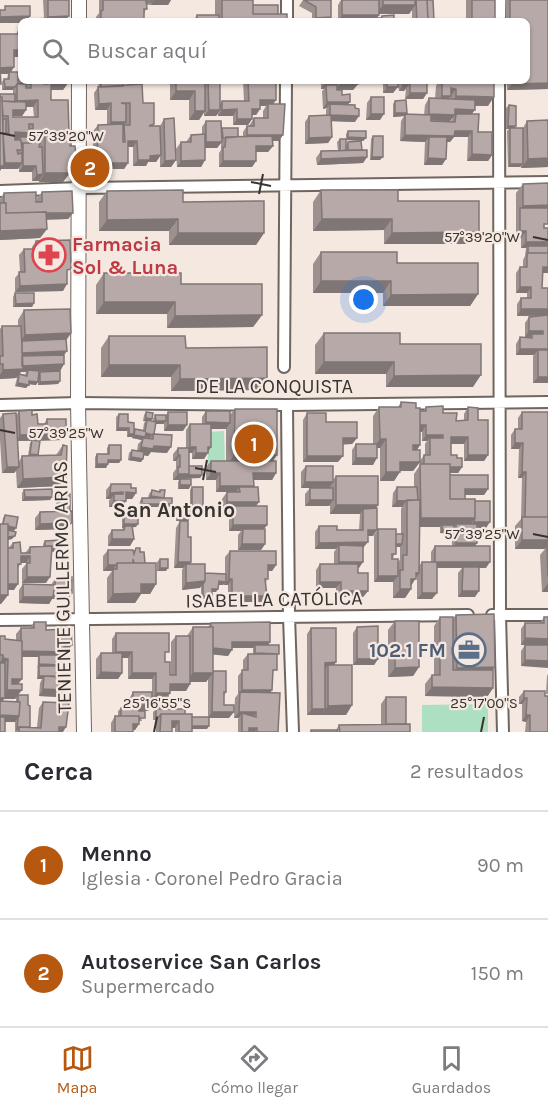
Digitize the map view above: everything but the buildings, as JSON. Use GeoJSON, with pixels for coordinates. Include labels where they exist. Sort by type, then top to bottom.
{"type":"FeatureCollection","features":[{"type":"Feature","properties":{"kind":"street"},"geometry":{"type":"LineString","coordinates":[[79,0],[79,18]]}},
{"type":"Feature","properties":{"kind":"street"},"geometry":{"type":"LineString","coordinates":[[287,0],[287,18]]}},
{"type":"Feature","properties":{"kind":"street"},"geometry":{"type":"LineString","coordinates":[[500,0],[500,18]]}},
{"type":"Feature","properties":{"kind":"street","name":"TENIENTE GUILLERMO ARIAS"},"geometry":{"type":"LineString","coordinates":[[79,84],[78,403],[84,732]]}},
{"type":"Feature","properties":{"kind":"street"},"geometry":{"type":"LineString","coordinates":[[284,367],[286,84]]}},
{"type":"Feature","properties":{"kind":"street"},"geometry":{"type":"LineString","coordinates":[[499,84],[500,615],[503,732]]}},
{"type":"Feature","properties":{"kind":"street"},"geometry":{"type":"LineString","coordinates":[[0,191],[548,182]]}},
{"type":"Feature","properties":{"kind":"street","name":"DE LA CONQUISTA"},"geometry":{"type":"LineString","coordinates":[[0,405],[548,402]]}},
{"type":"Feature","properties":{"kind":"street"},"geometry":{"type":"LineString","coordinates":[[287,405],[289,616],[293,732]]}},
{"type":"Feature","properties":{"kind":"street","name":"ISABEL LA CATÓLICA"},"geometry":{"type":"LineString","coordinates":[[0,620],[548,615]]}},
{"type":"Feature","properties":{"kind":"green space"},"geometry":{"type":"Polygon","coordinates":[[[224,431],[225,466],[208,466],[207,432],[224,431]]]}},
{"type":"Feature","properties":{"kind":"green space"},"geometry":{"type":"Polygon","coordinates":[[[488,704],[488,732],[422,732],[422,705],[488,704]]]}},
{"type":"Feature","properties":{"kind":"place","name":"Autoservice San Carlos"},"geometry":{"type":"Point","coordinates":[90,168]}},
{"type":"Feature","properties":{"kind":"place","name":"Farmacia Sol & Luna"},"geometry":{"type":"Point","coordinates":[49,255]}},
{"type":"Feature","properties":{"kind":"place","name":"Menno"},"geometry":{"type":"Point","coordinates":[254,444]}},
{"type":"Feature","properties":{"kind":"place","name":"102.1 FM"},"geometry":{"type":"Point","coordinates":[469,650]}},
{"type":"Feature","properties":{"kind":"district","name":"San Antonio"},"geometry":{"type":"Point","coordinates":[174,510]}}]}
